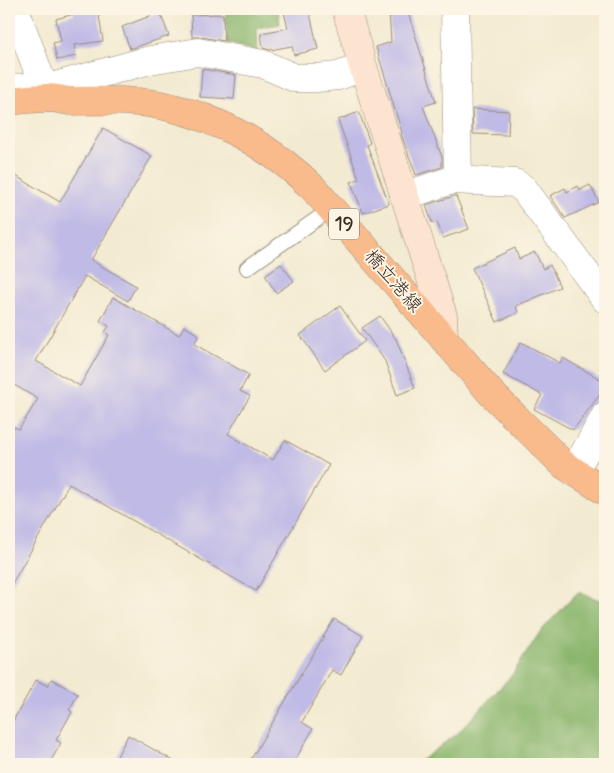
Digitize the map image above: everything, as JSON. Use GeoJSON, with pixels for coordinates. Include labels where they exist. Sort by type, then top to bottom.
{"type":"FeatureCollection","features":[{"type":"Feature","properties":{"kind":"main road","name":"橋立港線"},"geometry":{"type":"LineString","coordinates":[[9,101],[46,94],[68,101],[115,100],[164,105],[207,120],[244,138],[279,160],[302,176],[492,394],[524,428],[564,465],[605,491]]}},
{"type":"Feature","properties":{"kind":"street"},"geometry":{"type":"LineString","coordinates":[[15,9],[46,94]]}},
{"type":"Feature","properties":{"kind":"street"},"geometry":{"type":"LineString","coordinates":[[346,9],[443,316],[444,339]]}},
{"type":"Feature","properties":{"kind":"street"},"geometry":{"type":"LineString","coordinates":[[455,9],[458,180]]}},
{"type":"Feature","properties":{"kind":"street"},"geometry":{"type":"LineString","coordinates":[[9,86],[46,94],[150,60],[181,53],[198,52],[263,64],[295,78],[338,76],[363,67]]}},
{"type":"Feature","properties":{"kind":"street"},"geometry":{"type":"LineString","coordinates":[[404,196],[452,180],[515,183],[524,189],[605,299]]}},
{"type":"Feature","properties":{"kind":"street"},"geometry":{"type":"LineString","coordinates":[[574,472],[605,416]]}},
{"type":"Feature","properties":{"kind":"lane"},"geometry":{"type":"LineString","coordinates":[[247,268],[331,209]]}},
{"type":"Feature","properties":{"kind":"green space"},"geometry":{"type":"Polygon","coordinates":[[[225,9],[278,9],[280,24],[257,28],[258,52],[228,43],[225,9]]]}},
{"type":"Feature","properties":{"kind":"green space"},"geometry":{"type":"Polygon","coordinates":[[[578,592],[605,602],[605,764],[416,764],[457,734],[512,675],[540,632],[578,592]]]}},
{"type":"Feature","properties":{"kind":"building"},"geometry":{"type":"Polygon","coordinates":[[[73,9],[98,9],[103,41],[74,45],[76,56],[57,60],[53,43],[61,41],[56,19],[74,14],[73,9]]]}},
{"type":"Feature","properties":{"kind":"building"},"geometry":{"type":"Polygon","coordinates":[[[283,9],[309,9],[318,49],[294,55],[292,46],[270,50],[263,48],[261,33],[288,28],[283,9]]]}},
{"type":"Feature","properties":{"kind":"building"},"geometry":{"type":"Polygon","coordinates":[[[389,9],[407,9],[436,102],[423,106],[442,157],[442,167],[416,175],[401,134],[376,47],[391,42],[389,9]]]}},
{"type":"Feature","properties":{"kind":"building"},"geometry":{"type":"Polygon","coordinates":[[[160,12],[169,36],[130,49],[122,27],[160,12]]]}},
{"type":"Feature","properties":{"kind":"building"},"geometry":{"type":"Polygon","coordinates":[[[223,14],[224,41],[192,37],[191,15],[223,14]]]}},
{"type":"Feature","properties":{"kind":"building"},"geometry":{"type":"Polygon","coordinates":[[[202,69],[236,75],[234,99],[200,97],[202,69]]]}},
{"type":"Feature","properties":{"kind":"building"},"geometry":{"type":"Polygon","coordinates":[[[472,109],[509,111],[508,135],[473,134],[472,109]]]}},
{"type":"Feature","properties":{"kind":"building"},"geometry":{"type":"Polygon","coordinates":[[[359,112],[370,143],[367,145],[389,204],[363,213],[351,182],[359,179],[338,120],[359,112]]]}},
{"type":"Feature","properties":{"kind":"building"},"geometry":{"type":"Polygon","coordinates":[[[103,128],[152,156],[91,260],[136,286],[128,301],[85,276],[36,361],[80,386],[109,335],[105,332],[109,326],[100,321],[113,297],[179,335],[184,326],[199,335],[194,344],[249,375],[240,391],[250,396],[228,434],[273,460],[285,440],[329,465],[256,591],[69,484],[9,589],[9,436],[14,427],[19,429],[38,399],[9,382],[9,172],[60,202],[103,128]]]}},
{"type":"Feature","properties":{"kind":"building"},"geometry":{"type":"Polygon","coordinates":[[[590,185],[599,202],[565,218],[550,196],[565,188],[567,192],[578,186],[580,190],[590,185]]]}},
{"type":"Feature","properties":{"kind":"building"},"geometry":{"type":"Polygon","coordinates":[[[456,196],[469,229],[443,238],[437,222],[432,223],[426,205],[456,196]]]}},
{"type":"Feature","properties":{"kind":"building"},"geometry":{"type":"Polygon","coordinates":[[[515,248],[519,259],[535,252],[543,269],[550,265],[560,287],[516,306],[518,313],[497,322],[472,268],[515,248]]]}},
{"type":"Feature","properties":{"kind":"building"},"geometry":{"type":"Polygon","coordinates":[[[281,264],[294,281],[276,293],[265,275],[281,264]]]}},
{"type":"Feature","properties":{"kind":"building"},"geometry":{"type":"Polygon","coordinates":[[[340,306],[365,341],[325,370],[300,335],[340,306]]]}},
{"type":"Feature","properties":{"kind":"building"},"geometry":{"type":"Polygon","coordinates":[[[380,316],[396,339],[415,388],[397,395],[385,361],[362,328],[380,316]]]}},
{"type":"Feature","properties":{"kind":"building"},"geometry":{"type":"Polygon","coordinates":[[[521,342],[560,363],[563,358],[605,382],[605,388],[573,430],[534,409],[542,395],[503,374],[521,342]]]}},
{"type":"Feature","properties":{"kind":"building"},"geometry":{"type":"Polygon","coordinates":[[[334,619],[363,636],[341,675],[332,670],[302,722],[313,729],[293,764],[248,764],[334,619]]]}},
{"type":"Feature","properties":{"kind":"building"},"geometry":{"type":"Polygon","coordinates":[[[51,679],[78,694],[69,710],[72,712],[56,740],[61,743],[49,764],[9,764],[9,728],[36,680],[48,686],[51,679]]]}},
{"type":"Feature","properties":{"kind":"building"},"geometry":{"type":"Polygon","coordinates":[[[128,735],[179,764],[113,764],[128,735]]]}}]}
